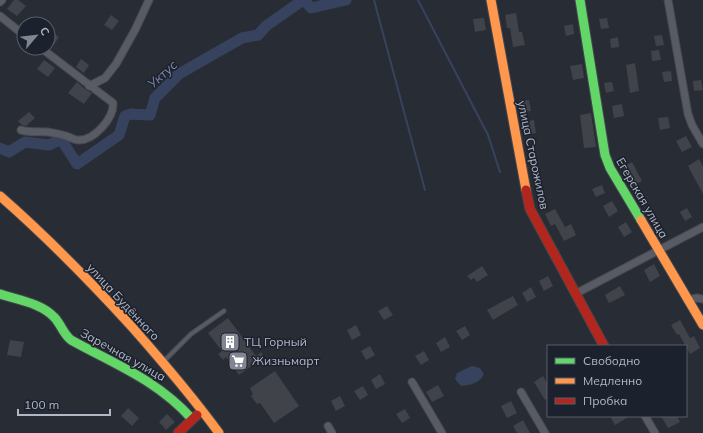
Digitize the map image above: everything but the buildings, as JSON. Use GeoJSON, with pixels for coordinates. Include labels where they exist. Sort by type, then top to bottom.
{"type":"FeatureCollection","features":[{"type":"Feature","properties":{"kind":"street"},"geometry":{"type":"LineString","coordinates":[[89,86],[105,78],[116,64],[135,30],[149,0]]}},
{"type":"Feature","properties":{"kind":"street","name":"улица Старожилов"},"geometry":{"type":"LineString","coordinates":[[491,0],[530,209],[603,345]]}},
{"type":"Feature","properties":{"kind":"street","name":"Егерская улица"},"geometry":{"type":"LineString","coordinates":[[580,0],[605,155],[610,168],[703,325]]}},
{"type":"Feature","properties":{"kind":"street"},"geometry":{"type":"LineString","coordinates":[[668,0],[688,114],[692,125],[703,144]]}},
{"type":"Feature","properties":{"kind":"street"},"geometry":{"type":"LineString","coordinates":[[0,16],[16,29]]}},
{"type":"Feature","properties":{"kind":"street"},"geometry":{"type":"LineString","coordinates":[[21,130],[25,132],[35,131],[49,133],[77,140],[87,138],[95,133],[111,116],[113,103],[51,56]]}},
{"type":"Feature","properties":{"kind":"street","name":"улица Будённого"},"geometry":{"type":"LineString","coordinates":[[0,196],[42,234],[113,306],[163,362],[202,409],[219,433]]}},
{"type":"Feature","properties":{"kind":"street"},"geometry":{"type":"LineString","coordinates":[[575,294],[703,228]]}},
{"type":"Feature","properties":{"kind":"street","name":"Заречная улица"},"geometry":{"type":"LineString","coordinates":[[0,294],[36,305],[55,316],[69,339],[156,386],[183,407],[192,419]]}},
{"type":"Feature","properties":{"kind":"street"},"geometry":{"type":"LineString","coordinates":[[687,300],[698,298],[703,299]]}},
{"type":"Feature","properties":{"kind":"street"},"geometry":{"type":"LineString","coordinates":[[412,382],[442,433]]}},
{"type":"Feature","properties":{"kind":"street"},"geometry":{"type":"LineString","coordinates":[[522,392],[545,433]]}},
{"type":"Feature","properties":{"kind":"street"},"geometry":{"type":"LineString","coordinates":[[178,433],[202,409]]}},
{"type":"Feature","properties":{"kind":"street"},"geometry":{"type":"LineString","coordinates":[[646,417],[655,433]]}},
{"type":"Feature","properties":{"kind":"street"},"geometry":{"type":"LineString","coordinates":[[328,426],[332,433]]}},
{"type":"Feature","properties":{"kind":"lane"},"geometry":{"type":"LineString","coordinates":[[163,362],[192,334],[224,311]]}},
{"type":"Feature","properties":{"kind":"water"},"geometry":{"type":"Polygon","coordinates":[[[472,366],[480,368],[484,374],[480,380],[475,383],[461,386],[455,379],[457,373],[472,366]]]}},
{"type":"Feature","properties":{"kind":"waterway","name":"Уктус"},"geometry":{"type":"LineString","coordinates":[[0,148],[9,152],[25,142],[49,145],[61,139],[77,164],[119,135],[125,116],[131,114],[150,115],[155,98],[179,74],[242,38],[258,35],[266,26],[303,0]]}},
{"type":"Feature","properties":{"kind":"waterway","name":"Уктус"},"geometry":{"type":"LineString","coordinates":[[304,0],[311,8],[346,0]]}},
{"type":"Feature","properties":{"kind":"waterway"},"geometry":{"type":"LineString","coordinates":[[374,0],[425,190]]}},
{"type":"Feature","properties":{"kind":"waterway"},"geometry":{"type":"LineString","coordinates":[[418,0],[488,135],[500,172]]}},
{"type":"Feature","properties":{"kind":"traffic: fast"},"geometry":{"type":"LineString","coordinates":[[580,0],[605,155],[610,168],[641,220]]}},
{"type":"Feature","properties":{"kind":"traffic: fast"},"geometry":{"type":"LineString","coordinates":[[0,294],[29,302],[43,308],[49,312],[71,340],[150,383],[179,405],[192,419]]}},
{"type":"Feature","properties":{"kind":"traffic: slow"},"geometry":{"type":"LineString","coordinates":[[491,0],[526,190]]}},
{"type":"Feature","properties":{"kind":"traffic: slow"},"geometry":{"type":"LineString","coordinates":[[0,196],[51,243],[116,310],[177,379],[219,433]]}},
{"type":"Feature","properties":{"kind":"traffic: slow"},"geometry":{"type":"LineString","coordinates":[[641,220],[703,325]]}},
{"type":"Feature","properties":{"kind":"traffic: jam"},"geometry":{"type":"LineString","coordinates":[[526,190],[530,209],[603,345]]}},
{"type":"Feature","properties":{"kind":"traffic: jam"},"geometry":{"type":"LineString","coordinates":[[178,433],[197,415]]}},
{"type":"Feature","properties":{"kind":"place","name":"ТЦ Горный"},"geometry":{"type":"Point","coordinates":[230,342]}},
{"type":"Feature","properties":{"kind":"place","name":"Жизньмарт"},"geometry":{"type":"Point","coordinates":[238,361]}}]}
